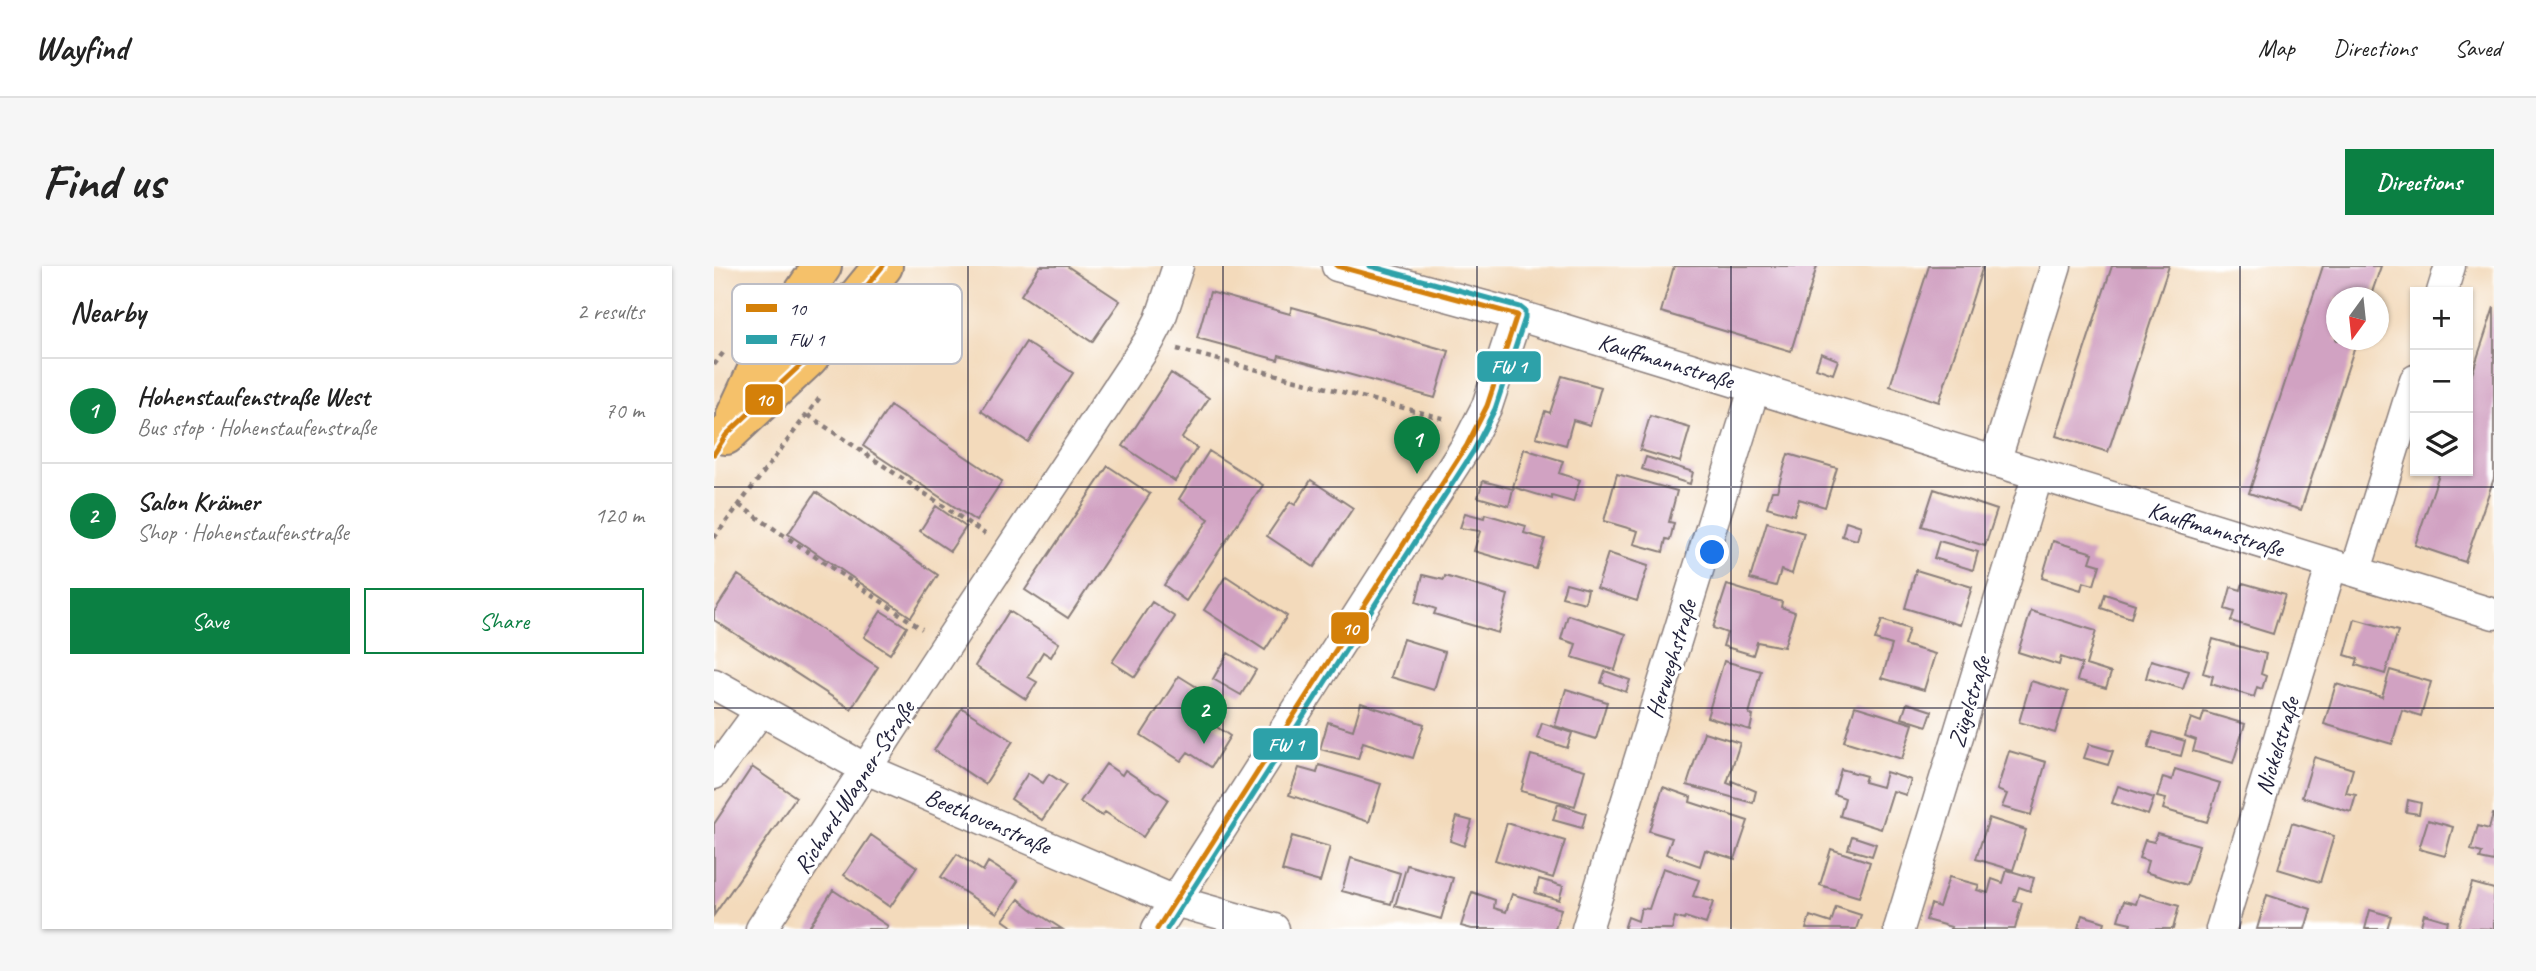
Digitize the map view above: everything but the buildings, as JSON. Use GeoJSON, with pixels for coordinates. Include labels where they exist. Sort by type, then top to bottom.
{"type":"FeatureCollection","features":[{"type":"Feature","properties":{"kind":"main road"},"geometry":{"type":"LineString","coordinates":[[810,284],[822,266]]}},
{"type":"Feature","properties":{"kind":"main road"},"geometry":{"type":"LineString","coordinates":[[868,284],[883,266]]}},
{"type":"Feature","properties":{"kind":"main road"},"geometry":{"type":"LineString","coordinates":[[720,445],[759,364]]}},
{"type":"Feature","properties":{"kind":"main road"},"geometry":{"type":"LineString","coordinates":[[720,445],[802,364]]}},
{"type":"Feature","properties":{"kind":"street","name":"Richard-Wagner-Straße"},"geometry":{"type":"LineString","coordinates":[[761,929],[1149,341],[1167,301],[1178,266]]}},
{"type":"Feature","properties":{"kind":"street","name":"Kauffmannstraße"},"geometry":{"type":"LineString","coordinates":[[1336,266],[1517,315],[2494,614]]}},
{"type":"Feature","properties":{"kind":"street"},"geometry":{"type":"LineString","coordinates":[[1995,462],[2056,266]]}},
{"type":"Feature","properties":{"kind":"street"},"geometry":{"type":"LineString","coordinates":[[2444,287],[2451,266]]}},
{"type":"Feature","properties":{"kind":"street"},"geometry":{"type":"LineString","coordinates":[[1157,929],[1476,427],[1491,395],[1517,315]]}},
{"type":"Feature","properties":{"kind":"street","name":"Herweghstraße"},"geometry":{"type":"LineString","coordinates":[[1587,929],[1754,389]]}},
{"type":"Feature","properties":{"kind":"street"},"geometry":{"type":"LineString","coordinates":[[2344,567],[2410,393]]}},
{"type":"Feature","properties":{"kind":"street","name":"Zügelstraße"},"geometry":{"type":"LineString","coordinates":[[1899,929],[2038,474]]}},
{"type":"Feature","properties":{"kind":"street","name":"Nickelstraße"},"geometry":{"type":"LineString","coordinates":[[2221,929],[2344,567]]}},
{"type":"Feature","properties":{"kind":"street","name":"Beethovenstraße"},"geometry":{"type":"LineString","coordinates":[[714,684],[866,769],[1175,901],[1275,929]]}},
{"type":"Feature","properties":{"kind":"street"},"geometry":{"type":"LineString","coordinates":[[714,774],[760,711]]}},
{"type":"Feature","properties":{"kind":"path"},"geometry":{"type":"LineString","coordinates":[[1149,341],[1476,427]]}},
{"type":"Feature","properties":{"kind":"path"},"geometry":{"type":"LineString","coordinates":[[714,538],[824,394]]}},
{"type":"Feature","properties":{"kind":"path"},"geometry":{"type":"LineString","coordinates":[[808,415],[1009,550]]}},
{"type":"Feature","properties":{"kind":"path"},"geometry":{"type":"LineString","coordinates":[[739,505],[946,646]]}},
{"type":"Feature","properties":{"kind":"transit line","name":"10"},"geometry":{"type":"LineString","coordinates":[[868,284],[883,266]]}},
{"type":"Feature","properties":{"kind":"transit line","name":"10"},"geometry":{"type":"LineString","coordinates":[[1337,266],[1517,315]]}},
{"type":"Feature","properties":{"kind":"transit line"},"geometry":{"type":"LineString","coordinates":[[1167,929],[1474,450],[1495,409],[1525,318],[1525,311],[1520,307],[1370,266]]}},
{"type":"Feature","properties":{"kind":"transit line","name":"10"},"geometry":{"type":"LineString","coordinates":[[1157,929],[1467,445],[1487,406],[1517,315]]}},
{"type":"Feature","properties":{"kind":"transit line","name":"10"},"geometry":{"type":"LineString","coordinates":[[714,454],[726,435],[802,364]]}},
{"type":"Feature","properties":{"kind":"place","name":"Hohenstaufenstraße West"},"geometry":{"type":"Point","coordinates":[1417,474]}},
{"type":"Feature","properties":{"kind":"place","name":"Salon Krämer"},"geometry":{"type":"Point","coordinates":[1204,744]}}]}
